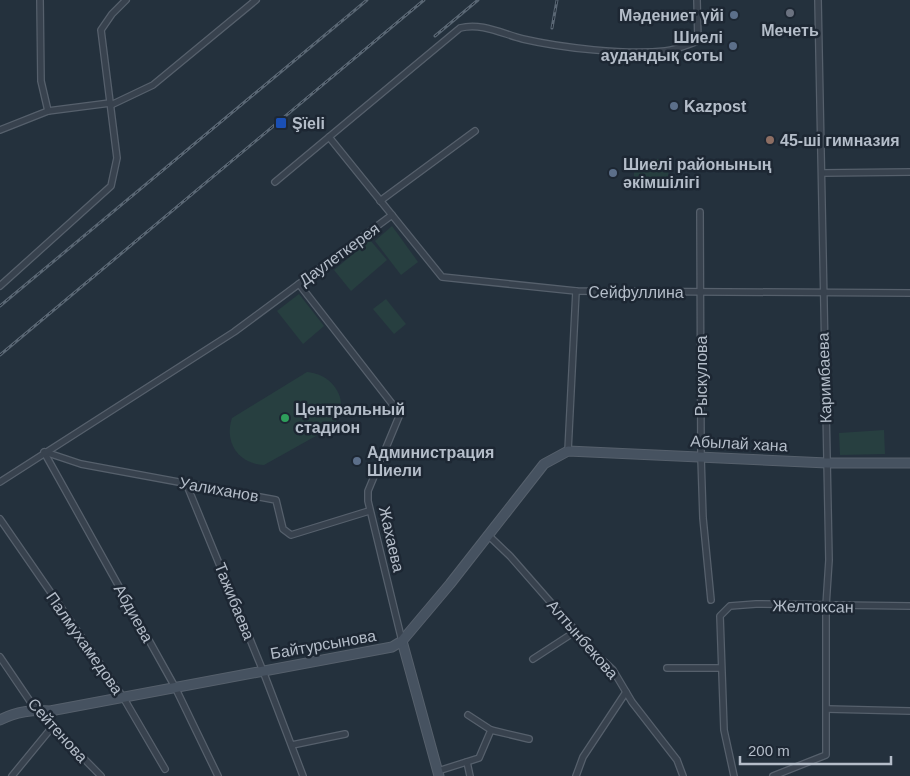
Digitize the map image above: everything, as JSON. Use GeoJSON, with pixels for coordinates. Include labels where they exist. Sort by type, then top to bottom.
{"type":"FeatureCollection","features":[{"type":"Feature","properties":{"kind":"main road","name":"Абылай хана"},"geometry":{"type":"LineString","coordinates":[[568,451],[827,463],[910,463]]}},
{"type":"Feature","properties":{"kind":"main road"},"geometry":{"type":"LineString","coordinates":[[402,641],[544,464],[568,451]]}},
{"type":"Feature","properties":{"kind":"main road","name":"Байтурсынова"},"geometry":{"type":"LineString","coordinates":[[0,720],[7,716],[36,710],[50,711],[392,647],[402,641]]}},
{"type":"Feature","properties":{"kind":"main road","name":"Жахаева"},"geometry":{"type":"LineString","coordinates":[[402,641],[438,774]]}},
{"type":"Feature","properties":{"kind":"street"},"geometry":{"type":"LineString","coordinates":[[40,0],[41,82],[48,112]]}},
{"type":"Feature","properties":{"kind":"street"},"geometry":{"type":"LineString","coordinates":[[0,286],[111,186],[117,158],[101,30],[112,14],[126,0]]}},
{"type":"Feature","properties":{"kind":"street"},"geometry":{"type":"LineString","coordinates":[[0,130],[48,112],[111,104],[153,85],[256,0]]}},
{"type":"Feature","properties":{"kind":"street"},"geometry":{"type":"LineString","coordinates":[[275,182],[460,28],[469,26],[480,27],[524,39],[591,49],[664,51],[698,41],[698,0]]}},
{"type":"Feature","properties":{"kind":"street","name":"Каримбаева"},"geometry":{"type":"LineString","coordinates":[[773,776],[826,755],[826,606],[829,560],[822,293],[822,173],[818,0]]}},
{"type":"Feature","properties":{"kind":"street"},"geometry":{"type":"LineString","coordinates":[[380,201],[475,131]]}},
{"type":"Feature","properties":{"kind":"street","name":"Даулеткерея"},"geometry":{"type":"LineString","coordinates":[[0,482],[44,452],[234,332],[392,215],[329,137]]}},
{"type":"Feature","properties":{"kind":"street"},"geometry":{"type":"LineString","coordinates":[[822,173],[910,172]]}},
{"type":"Feature","properties":{"kind":"street","name":"Рыскулова"},"geometry":{"type":"LineString","coordinates":[[700,212],[701,457],[703,526],[711,600]]}},
{"type":"Feature","properties":{"kind":"street","name":"Сейфуллина"},"geometry":{"type":"LineString","coordinates":[[392,215],[442,276],[576,291],[910,293]]}},
{"type":"Feature","properties":{"kind":"street","name":"Жахаева"},"geometry":{"type":"LineString","coordinates":[[299,284],[400,414],[368,491],[369,511],[402,641]]}},
{"type":"Feature","properties":{"kind":"street"},"geometry":{"type":"LineString","coordinates":[[568,451],[576,291]]}},
{"type":"Feature","properties":{"kind":"street","name":"Уалиханов"},"geometry":{"type":"LineString","coordinates":[[44,452],[80,464],[276,500],[283,529],[291,535],[369,511]]}},
{"type":"Feature","properties":{"kind":"street","name":"Абдиева"},"geometry":{"type":"LineString","coordinates":[[44,452],[175,687],[218,776]]}},
{"type":"Feature","properties":{"kind":"street","name":"Тажибаева"},"geometry":{"type":"LineString","coordinates":[[186,483],[264,671],[303,776]]}},
{"type":"Feature","properties":{"kind":"street","name":"Палмухамедова"},"geometry":{"type":"LineString","coordinates":[[0,519],[123,697],[165,770]]}},
{"type":"Feature","properties":{"kind":"street","name":"Алтынбекова"},"geometry":{"type":"LineString","coordinates":[[488,536],[510,556],[613,670],[626,692],[677,760],[683,776]]}},
{"type":"Feature","properties":{"kind":"street","name":"Желтоксан"},"geometry":{"type":"LineString","coordinates":[[720,668],[720,616],[730,606],[756,604],[910,606]]}},
{"type":"Feature","properties":{"kind":"street"},"geometry":{"type":"LineString","coordinates":[[533,659],[576,631]]}},
{"type":"Feature","properties":{"kind":"street","name":"Сейтенова"},"geometry":{"type":"LineString","coordinates":[[0,657],[36,710],[101,776]]}},
{"type":"Feature","properties":{"kind":"street"},"geometry":{"type":"LineString","coordinates":[[667,668],[720,668],[724,730],[734,776]]}},
{"type":"Feature","properties":{"kind":"street"},"geometry":{"type":"LineString","coordinates":[[576,776],[583,757],[626,692]]}},
{"type":"Feature","properties":{"kind":"street"},"geometry":{"type":"LineString","coordinates":[[827,709],[910,712]]}},
{"type":"Feature","properties":{"kind":"street"},"geometry":{"type":"LineString","coordinates":[[468,715],[490,730],[529,739]]}},
{"type":"Feature","properties":{"kind":"street"},"geometry":{"type":"LineString","coordinates":[[12,776],[53,726]]}},
{"type":"Feature","properties":{"kind":"street"},"geometry":{"type":"LineString","coordinates":[[438,774],[479,758],[490,730]]}},
{"type":"Feature","properties":{"kind":"street"},"geometry":{"type":"LineString","coordinates":[[292,745],[345,734]]}},
{"type":"Feature","properties":{"kind":"street"},"geometry":{"type":"LineString","coordinates":[[467,762],[470,776]]}},
{"type":"Feature","properties":{"kind":"green space"},"geometry":{"type":"Polygon","coordinates":[[[634,159],[668,159],[669,186],[634,186],[634,159]]]}},
{"type":"Feature","properties":{"kind":"green space"},"geometry":{"type":"Polygon","coordinates":[[[392,226],[418,262],[401,275],[375,241],[392,226]]]}},
{"type":"Feature","properties":{"kind":"green space"},"geometry":{"type":"Polygon","coordinates":[[[370,240],[387,260],[351,291],[334,270],[370,240]]]}},
{"type":"Feature","properties":{"kind":"green space"},"geometry":{"type":"Polygon","coordinates":[[[299,294],[324,326],[303,344],[277,311],[299,294]]]}},
{"type":"Feature","properties":{"kind":"green space"},"geometry":{"type":"Polygon","coordinates":[[[386,299],[406,324],[394,334],[373,309],[386,299]]]}},
{"type":"Feature","properties":{"kind":"green space","name":"Центральный стадион"},"geometry":{"type":"Polygon","coordinates":[[[307,372],[326,378],[338,392],[341,400],[341,409],[332,427],[264,465],[247,461],[240,456],[235,450],[230,435],[232,418],[307,372]]]}},
{"type":"Feature","properties":{"kind":"green space"},"geometry":{"type":"Polygon","coordinates":[[[884,430],[885,454],[840,455],[839,433],[884,430]]]}},
{"type":"Feature","properties":{"kind":"railway"},"geometry":{"type":"LineString","coordinates":[[0,306],[367,0]]}},
{"type":"Feature","properties":{"kind":"railway"},"geometry":{"type":"LineString","coordinates":[[0,355],[424,0]]}},
{"type":"Feature","properties":{"kind":"railway"},"geometry":{"type":"LineString","coordinates":[[435,36],[478,0]]}},
{"type":"Feature","properties":{"kind":"railway"},"geometry":{"type":"LineString","coordinates":[[552,28],[557,0]]}},
{"type":"Feature","properties":{"kind":"place","name":"Мечеть"},"geometry":{"type":"Point","coordinates":[790,13]}},
{"type":"Feature","properties":{"kind":"place","name":"Мәдениет үйі"},"geometry":{"type":"Point","coordinates":[734,15]}},
{"type":"Feature","properties":{"kind":"place","name":"Шиелі аудандық соты"},"geometry":{"type":"Point","coordinates":[733,46]}},
{"type":"Feature","properties":{"kind":"place","name":"Kazpost"},"geometry":{"type":"Point","coordinates":[674,106]}},
{"type":"Feature","properties":{"kind":"place","name":"Şïeli"},"geometry":{"type":"Point","coordinates":[281,123]}},
{"type":"Feature","properties":{"kind":"place","name":"45-ші гимназия"},"geometry":{"type":"Point","coordinates":[770,140]}},
{"type":"Feature","properties":{"kind":"place","name":"Шиелі районының әкімшілігі"},"geometry":{"type":"Point","coordinates":[613,173]}},
{"type":"Feature","properties":{"kind":"place","name":"Центральный стадион"},"geometry":{"type":"Point","coordinates":[285,418]}},
{"type":"Feature","properties":{"kind":"place","name":"Администрация Шиели"},"geometry":{"type":"Point","coordinates":[357,461]}}]}
